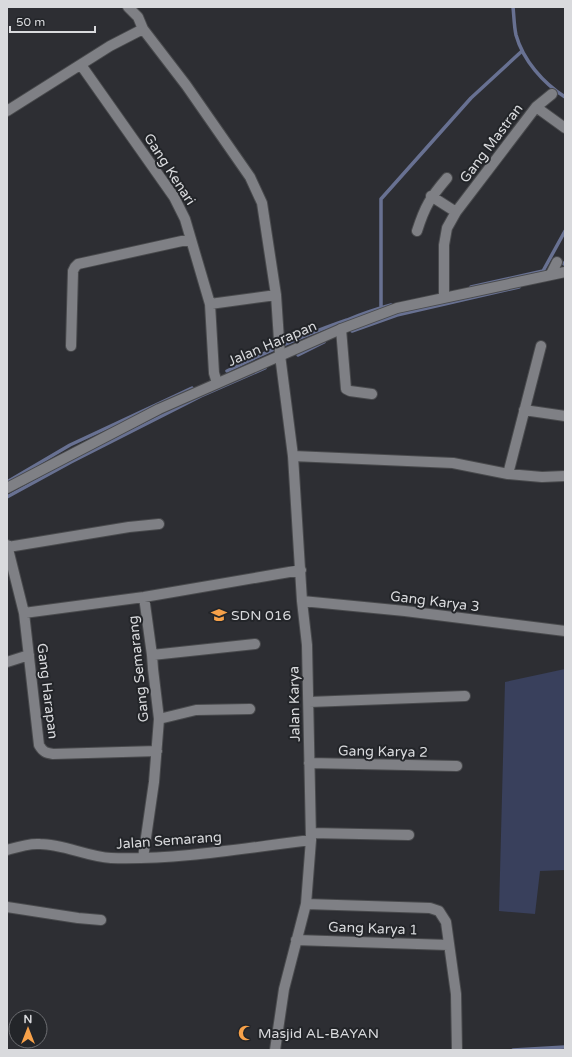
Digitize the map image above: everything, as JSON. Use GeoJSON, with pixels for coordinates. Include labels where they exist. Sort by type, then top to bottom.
{"type":"FeatureCollection","features":[{"type":"Feature","properties":{"kind":"street","name":"Jalan Karya"},"geometry":{"type":"LineString","coordinates":[[128,7],[138,17],[143,29],[186,85],[250,177],[262,203],[276,295],[280,353],[293,456],[302,601],[307,645],[311,836],[306,904],[284,989],[276,1050]]}},
{"type":"Feature","properties":{"kind":"street"},"geometry":{"type":"LineString","coordinates":[[7,111],[110,46],[143,29]]}},
{"type":"Feature","properties":{"kind":"street","name":"Gang Kenari"},"geometry":{"type":"LineString","coordinates":[[81,65],[174,198],[185,219],[210,304],[215,378]]}},
{"type":"Feature","properties":{"kind":"street","name":"Gang Mastran"},"geometry":{"type":"LineString","coordinates":[[444,298],[444,245],[448,228],[456,212],[536,107],[552,94]]}},
{"type":"Feature","properties":{"kind":"street"},"geometry":{"type":"LineString","coordinates":[[536,107],[565,128]]}},
{"type":"Feature","properties":{"kind":"street","name":"Gang Mastran"},"geometry":{"type":"LineString","coordinates":[[417,231],[423,212],[431,196],[447,178]]}},
{"type":"Feature","properties":{"kind":"street"},"geometry":{"type":"LineString","coordinates":[[431,196],[456,212]]}},
{"type":"Feature","properties":{"kind":"street"},"geometry":{"type":"LineString","coordinates":[[71,346],[74,272],[75,267],[78,264],[190,239]]}},
{"type":"Feature","properties":{"kind":"street"},"geometry":{"type":"LineString","coordinates":[[551,274],[557,262]]}},
{"type":"Feature","properties":{"kind":"street","name":"Jalan Harapan"},"geometry":{"type":"LineString","coordinates":[[7,488],[159,409],[215,378],[341,329],[397,308],[565,272]]}},
{"type":"Feature","properties":{"kind":"street"},"geometry":{"type":"LineString","coordinates":[[210,304],[276,295]]}},
{"type":"Feature","properties":{"kind":"street"},"geometry":{"type":"LineString","coordinates":[[341,329],[346,389],[350,391],[372,394]]}},
{"type":"Feature","properties":{"kind":"street"},"geometry":{"type":"LineString","coordinates":[[508,474],[541,346]]}},
{"type":"Feature","properties":{"kind":"street"},"geometry":{"type":"LineString","coordinates":[[524,410],[565,416]]}},
{"type":"Feature","properties":{"kind":"street"},"geometry":{"type":"LineString","coordinates":[[293,456],[453,463],[508,474],[542,477],[565,476]]}},
{"type":"Feature","properties":{"kind":"street"},"geometry":{"type":"LineString","coordinates":[[7,546],[129,527],[158,524]]}},
{"type":"Feature","properties":{"kind":"street","name":"Gang Harapan"},"geometry":{"type":"LineString","coordinates":[[7,546],[24,613],[39,745],[42,750],[53,754],[157,751]]}},
{"type":"Feature","properties":{"kind":"street","name":"Gang Semarang"},"geometry":{"type":"LineString","coordinates":[[24,613],[144,596],[301,570]]}},
{"type":"Feature","properties":{"kind":"street","name":"Gang Semarang"},"geometry":{"type":"LineString","coordinates":[[143,858],[154,782],[159,719],[144,596]]}},
{"type":"Feature","properties":{"kind":"street","name":"Gang Karya 3"},"geometry":{"type":"LineString","coordinates":[[302,601],[565,631]]}},
{"type":"Feature","properties":{"kind":"street"},"geometry":{"type":"LineString","coordinates":[[152,655],[255,644]]}},
{"type":"Feature","properties":{"kind":"street"},"geometry":{"type":"LineString","coordinates":[[7,662],[29,655]]}},
{"type":"Feature","properties":{"kind":"street"},"geometry":{"type":"LineString","coordinates":[[309,702],[465,696]]}},
{"type":"Feature","properties":{"kind":"street"},"geometry":{"type":"LineString","coordinates":[[159,719],[196,710],[250,709]]}},
{"type":"Feature","properties":{"kind":"street","name":"Gang Karya 2"},"geometry":{"type":"LineString","coordinates":[[309,763],[457,766]]}},
{"type":"Feature","properties":{"kind":"street","name":"Jalan Semarang"},"geometry":{"type":"LineString","coordinates":[[7,850],[40,844],[68,848],[100,857],[143,858],[200,854],[311,836],[409,835]]}},
{"type":"Feature","properties":{"kind":"street","name":"Gang Karya 1"},"geometry":{"type":"LineString","coordinates":[[296,940],[448,945],[446,922],[439,911],[430,908],[306,904]]}},
{"type":"Feature","properties":{"kind":"street"},"geometry":{"type":"LineString","coordinates":[[7,907],[101,920]]}},
{"type":"Feature","properties":{"kind":"street"},"geometry":{"type":"LineString","coordinates":[[448,945],[456,994],[456,1050]]}},
{"type":"Feature","properties":{"kind":"shaded area"},"geometry":{"type":"Polygon","coordinates":[[[565,669],[565,870],[540,871],[535,914],[499,911],[505,682],[565,669]]]}},
{"type":"Feature","properties":{"kind":"waterway"},"geometry":{"type":"LineString","coordinates":[[513,7],[516,35],[519,44],[529,62],[549,85],[565,97]]}},
{"type":"Feature","properties":{"kind":"waterway"},"geometry":{"type":"LineString","coordinates":[[381,308],[381,199],[471,98],[522,51]]}},
{"type":"Feature","properties":{"kind":"waterway"},"geometry":{"type":"LineString","coordinates":[[471,287],[543,271],[565,231]]}},
{"type":"Feature","properties":{"kind":"waterway"},"geometry":{"type":"LineString","coordinates":[[352,331],[397,315],[519,287]]}},
{"type":"Feature","properties":{"kind":"waterway"},"geometry":{"type":"LineString","coordinates":[[227,371],[301,337],[391,305]]}},
{"type":"Feature","properties":{"kind":"waterway"},"geometry":{"type":"LineString","coordinates":[[298,355],[324,342]]}},
{"type":"Feature","properties":{"kind":"waterway"},"geometry":{"type":"LineString","coordinates":[[7,497],[71,462],[201,396],[265,368]]}},
{"type":"Feature","properties":{"kind":"waterway"},"geometry":{"type":"LineString","coordinates":[[7,482],[70,445],[192,388]]}},
{"type":"Feature","properties":{"kind":"waterway"},"geometry":{"type":"LineString","coordinates":[[513,1050],[565,1047]]}},
{"type":"Feature","properties":{"kind":"place","name":"SDN 016"},"geometry":{"type":"Point","coordinates":[219,615]}},
{"type":"Feature","properties":{"kind":"place","name":"Masjid AL-BAYAN"},"geometry":{"type":"Point","coordinates":[246,1033]}}]}
